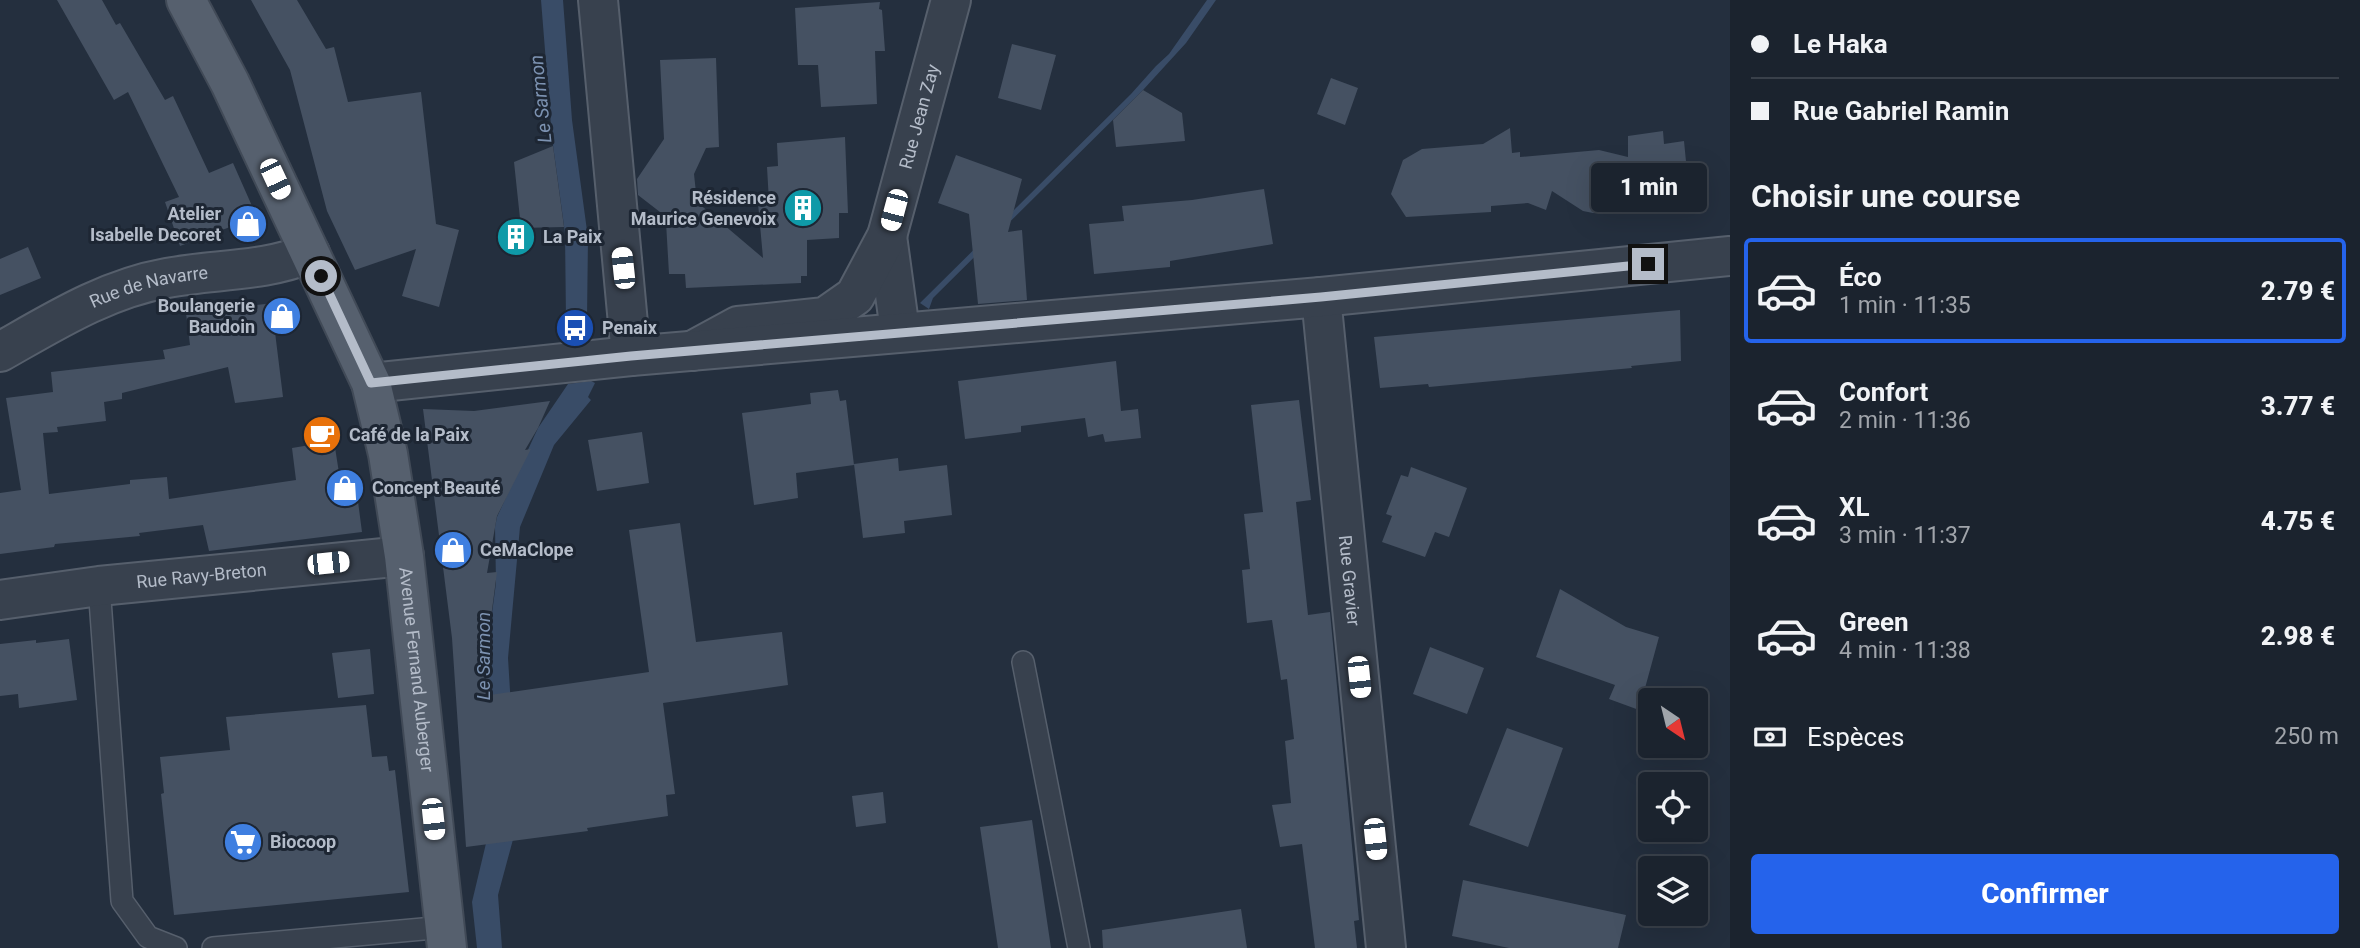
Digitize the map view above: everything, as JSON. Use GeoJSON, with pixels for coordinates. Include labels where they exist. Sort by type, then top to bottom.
{"type":"FeatureCollection","features":[{"type":"Feature","properties":{"kind":"main road"},"geometry":{"type":"LineString","coordinates":[[186,0],[230,83],[310,253]]}},
{"type":"Feature","properties":{"kind":"main road","name":"Avenue Fernand Auberger"},"geometry":{"type":"LineString","coordinates":[[310,253],[371,383],[388,454],[404,556],[445,938]]}},
{"type":"Feature","properties":{"kind":"street"},"geometry":{"type":"LineString","coordinates":[[598,0],[631,356]]}},
{"type":"Feature","properties":{"kind":"street","name":"Rue Jean Zay"},"geometry":{"type":"LineString","coordinates":[[692,351],[738,326],[825,317],[855,296],[887,236],[951,0]]}},
{"type":"Feature","properties":{"kind":"street","name":"Rue Jean Zay"},"geometry":{"type":"LineString","coordinates":[[887,236],[900,331]]}},
{"type":"Feature","properties":{"kind":"street","name":"Rue de Navarre"},"geometry":{"type":"LineString","coordinates":[[0,352],[114,292],[166,278],[281,263],[310,253]]}},
{"type":"Feature","properties":{"kind":"street"},"geometry":{"type":"LineString","coordinates":[[371,383],[900,331],[1321,297],[1730,256]]}},
{"type":"Feature","properties":{"kind":"street","name":"Rue Gravier"},"geometry":{"type":"LineString","coordinates":[[1321,297],[1386,948]]}},
{"type":"Feature","properties":{"kind":"street","name":"Rue Ravy-Breton"},"geometry":{"type":"LineString","coordinates":[[0,600],[99,586],[404,556]]}},
{"type":"Feature","properties":{"kind":"lane"},"geometry":{"type":"LineString","coordinates":[[99,586],[122,901],[148,937],[176,948]]}},
{"type":"Feature","properties":{"kind":"lane"},"geometry":{"type":"LineString","coordinates":[[1023,662],[1079,948]]}},
{"type":"Feature","properties":{"kind":"lane"},"geometry":{"type":"LineString","coordinates":[[212,948],[445,938]]}},
{"type":"Feature","properties":{"kind":"water"},"geometry":{"type":"Polygon","coordinates":[[[541,0],[563,0],[572,120],[588,238],[587,319],[566,320],[565,233],[552,138],[541,0]]]}},
{"type":"Feature","properties":{"kind":"water"},"geometry":{"type":"Polygon","coordinates":[[[1207,0],[1216,0],[1186,43],[1143,90],[933,298],[929,309],[920,303],[1169,54],[1207,0]]]}},
{"type":"Feature","properties":{"kind":"water"},"geometry":{"type":"Polygon","coordinates":[[[591,381],[595,383],[588,397],[591,400],[554,445],[520,527],[508,658],[518,821],[498,895],[502,948],[477,948],[472,902],[493,814],[488,643],[496,583],[497,517],[538,428],[568,384],[591,381]]]}},
{"type":"Feature","properties":{"kind":"building"},"geometry":{"type":"Polygon","coordinates":[[[57,0],[102,0],[116,25],[120,23],[165,100],[173,96],[209,173],[233,163],[264,233],[235,238],[230,227],[180,246],[165,202],[179,197],[128,92],[114,100],[57,0]]]}},
{"type":"Feature","properties":{"kind":"building"},"geometry":{"type":"Polygon","coordinates":[[[251,0],[297,0],[326,49],[334,47],[348,102],[421,92],[436,224],[459,230],[439,307],[402,296],[416,249],[355,270],[327,211],[290,70],[251,0]]]}},
{"type":"Feature","properties":{"kind":"building"},"geometry":{"type":"Polygon","coordinates":[[[880,2],[885,51],[875,51],[877,104],[821,107],[818,65],[798,65],[795,8],[880,2]]]}},
{"type":"Feature","properties":{"kind":"building"},"geometry":{"type":"Polygon","coordinates":[[[1012,44],[1056,55],[1041,110],[998,98],[1012,44]]]}},
{"type":"Feature","properties":{"kind":"building"},"geometry":{"type":"Polygon","coordinates":[[[716,58],[719,147],[706,148],[694,174],[697,202],[763,258],[758,203],[769,202],[767,167],[778,166],[777,143],[845,137],[848,213],[839,213],[839,238],[807,240],[807,276],[801,276],[801,283],[686,288],[685,274],[669,274],[666,222],[669,219],[638,195],[637,179],[664,139],[660,60],[716,58]]]}},
{"type":"Feature","properties":{"kind":"building"},"geometry":{"type":"Polygon","coordinates":[[[1331,78],[1358,88],[1345,125],[1317,114],[1331,78]]]}},
{"type":"Feature","properties":{"kind":"building"},"geometry":{"type":"Polygon","coordinates":[[[1143,90],[1182,113],[1185,141],[1116,147],[1113,120],[1143,90]]]}},
{"type":"Feature","properties":{"kind":"building"},"geometry":{"type":"Polygon","coordinates":[[[1510,128],[1512,153],[1520,152],[1520,157],[1599,150],[1628,157],[1628,136],[1663,131],[1664,144],[1684,141],[1690,202],[1593,213],[1583,211],[1552,191],[1546,210],[1528,203],[1491,206],[1491,212],[1406,217],[1391,194],[1403,160],[1422,149],[1483,144],[1510,128]]]}},
{"type":"Feature","properties":{"kind":"building"},"geometry":{"type":"Polygon","coordinates":[[[553,146],[564,227],[521,228],[514,162],[553,146]]]}},
{"type":"Feature","properties":{"kind":"building"},"geometry":{"type":"Polygon","coordinates":[[[956,155],[1022,179],[1008,232],[1022,230],[1027,300],[978,304],[969,214],[938,203],[956,155]]]}},
{"type":"Feature","properties":{"kind":"building"},"geometry":{"type":"Polygon","coordinates":[[[1264,189],[1273,244],[1170,261],[1170,267],[1094,274],[1089,224],[1124,221],[1122,206],[1192,200],[1264,189]]]}},
{"type":"Feature","properties":{"kind":"building"},"geometry":{"type":"Polygon","coordinates":[[[28,247],[41,278],[0,295],[0,259],[28,247]]]}},
{"type":"Feature","properties":{"kind":"building"},"geometry":{"type":"Polygon","coordinates":[[[292,301],[295,330],[275,332],[283,397],[235,403],[228,367],[122,393],[122,399],[104,402],[106,421],[57,427],[58,432],[43,433],[49,494],[130,484],[130,480],[167,477],[169,499],[296,480],[292,448],[334,441],[339,473],[354,471],[362,532],[209,551],[203,525],[139,533],[140,536],[55,544],[54,547],[0,554],[0,493],[21,490],[6,398],[53,392],[51,372],[165,359],[163,350],[190,345],[186,313],[292,301]]]}},
{"type":"Feature","properties":{"kind":"building"},"geometry":{"type":"Polygon","coordinates":[[[1680,310],[1681,361],[1429,387],[1428,384],[1380,388],[1374,337],[1680,310]]]}},
{"type":"Feature","properties":{"kind":"building"},"geometry":{"type":"Polygon","coordinates":[[[1116,361],[1121,411],[1138,409],[1141,438],[1105,442],[1103,434],[1088,437],[1085,418],[1021,426],[1021,432],[965,439],[958,381],[1116,361]]]}},
{"type":"Feature","properties":{"kind":"building"},"geometry":{"type":"Polygon","coordinates":[[[838,390],[840,401],[846,400],[854,465],[796,473],[798,498],[754,505],[742,413],[811,404],[810,393],[838,390]]]}},
{"type":"Feature","properties":{"kind":"building"},"geometry":{"type":"Polygon","coordinates":[[[1299,400],[1311,500],[1296,502],[1308,615],[1330,612],[1359,920],[1354,921],[1357,948],[1315,948],[1302,844],[1280,847],[1272,805],[1291,803],[1285,741],[1294,739],[1287,679],[1281,680],[1272,620],[1247,623],[1242,570],[1250,569],[1244,514],[1263,512],[1251,405],[1299,400]]]}},
{"type":"Feature","properties":{"kind":"building"},"geometry":{"type":"Polygon","coordinates":[[[550,401],[525,450],[531,449],[497,516],[487,573],[497,572],[488,640],[490,695],[649,672],[629,530],[680,523],[696,642],[782,632],[788,685],[663,703],[675,794],[666,795],[668,816],[587,828],[588,831],[466,847],[452,638],[423,409],[474,411],[550,401]]]}},
{"type":"Feature","properties":{"kind":"building"},"geometry":{"type":"Polygon","coordinates":[[[642,432],[649,483],[597,491],[588,440],[642,432]]]}},
{"type":"Feature","properties":{"kind":"building"},"geometry":{"type":"Polygon","coordinates":[[[898,458],[899,471],[947,465],[952,515],[904,521],[905,533],[863,538],[854,464],[898,458]]]}},
{"type":"Feature","properties":{"kind":"building"},"geometry":{"type":"Polygon","coordinates":[[[1411,467],[1467,488],[1449,537],[1435,532],[1425,557],[1382,542],[1392,516],[1386,514],[1401,475],[1408,477],[1411,467]]]}},
{"type":"Feature","properties":{"kind":"building"},"geometry":{"type":"Polygon","coordinates":[[[1560,589],[1626,627],[1659,637],[1645,688],[1638,688],[1638,710],[1609,699],[1615,685],[1536,657],[1560,589]]]}},
{"type":"Feature","properties":{"kind":"building"},"geometry":{"type":"Polygon","coordinates":[[[69,639],[77,700],[19,708],[18,694],[0,696],[0,644],[69,639]]]}},
{"type":"Feature","properties":{"kind":"building"},"geometry":{"type":"Polygon","coordinates":[[[1430,647],[1484,668],[1467,714],[1413,694],[1430,647]]]}},
{"type":"Feature","properties":{"kind":"building"},"geometry":{"type":"Polygon","coordinates":[[[370,649],[374,694],[338,698],[332,653],[370,649]]]}},
{"type":"Feature","properties":{"kind":"building"},"geometry":{"type":"Polygon","coordinates":[[[366,705],[372,757],[387,756],[389,771],[395,770],[409,892],[174,915],[161,794],[164,793],[160,757],[230,750],[226,717],[366,705]]]}},
{"type":"Feature","properties":{"kind":"building"},"geometry":{"type":"Polygon","coordinates":[[[1507,728],[1563,748],[1528,847],[1469,825],[1507,728]]]}},
{"type":"Feature","properties":{"kind":"building"},"geometry":{"type":"Polygon","coordinates":[[[883,792],[886,823],[856,827],[852,796],[883,792]]]}},
{"type":"Feature","properties":{"kind":"building"},"geometry":{"type":"Polygon","coordinates":[[[1032,820],[1051,948],[998,948],[980,827],[1032,820]]]}},
{"type":"Feature","properties":{"kind":"building"},"geometry":{"type":"Polygon","coordinates":[[[1463,880],[1626,915],[1618,948],[1509,948],[1452,936],[1463,880]]]}},
{"type":"Feature","properties":{"kind":"building"},"geometry":{"type":"Polygon","coordinates":[[[1241,909],[1247,948],[1103,948],[1102,930],[1241,909]]]}},
{"type":"Feature","properties":{"kind":"place","name":"Résidence Maurice Genevoix"},"geometry":{"type":"Point","coordinates":[803,208]}},
{"type":"Feature","properties":{"kind":"place","name":"Atelier Isabelle Decoret"},"geometry":{"type":"Point","coordinates":[248,224]}},
{"type":"Feature","properties":{"kind":"place","name":"La Paix"},"geometry":{"type":"Point","coordinates":[516,237]}},
{"type":"Feature","properties":{"kind":"place","name":"Boulangerie Baudoin"},"geometry":{"type":"Point","coordinates":[282,316]}},
{"type":"Feature","properties":{"kind":"place","name":"Penaix"},"geometry":{"type":"Point","coordinates":[575,328]}},
{"type":"Feature","properties":{"kind":"place","name":"Café de la Paix"},"geometry":{"type":"Point","coordinates":[322,435]}},
{"type":"Feature","properties":{"kind":"place","name":"Concept Beauté"},"geometry":{"type":"Point","coordinates":[345,488]}},
{"type":"Feature","properties":{"kind":"place","name":"CeMaClope"},"geometry":{"type":"Point","coordinates":[453,550]}},
{"type":"Feature","properties":{"kind":"place","name":"Biocoop"},"geometry":{"type":"Point","coordinates":[243,842]}},
{"type":"Feature","properties":{"kind":"route"},"geometry":{"type":"LineString","coordinates":[[321,276],[371,383],[631,356],[1321,297],[1648,264]]}},
{"type":"Feature","properties":{"kind":"water label","name":"Le Sarmon"},"geometry":{"type":"Point","coordinates":[540,99]}},
{"type":"Feature","properties":{"kind":"water label","name":"Le Sarmon"},"geometry":{"type":"Point","coordinates":[483,656]}}]}
